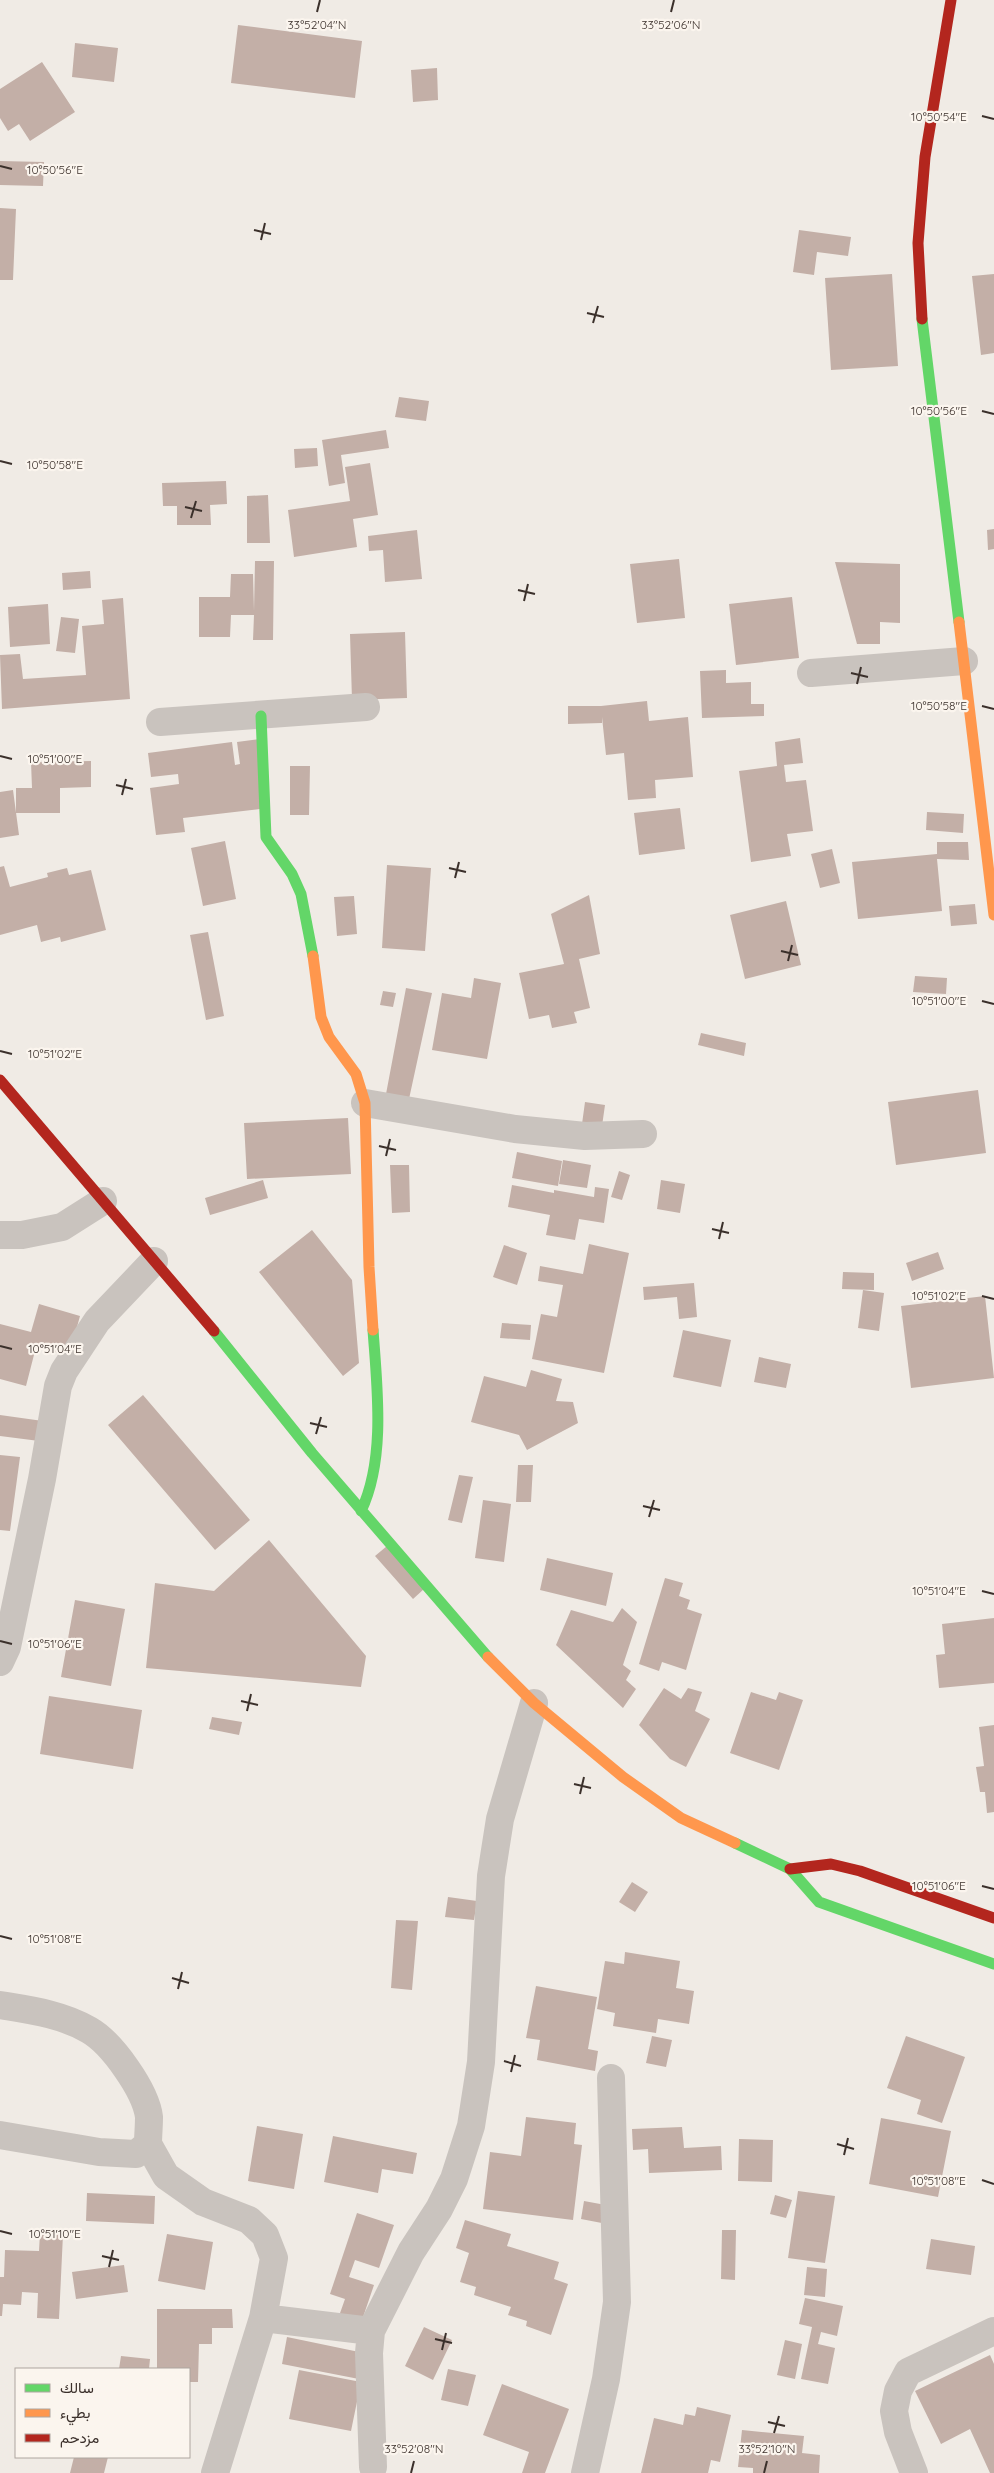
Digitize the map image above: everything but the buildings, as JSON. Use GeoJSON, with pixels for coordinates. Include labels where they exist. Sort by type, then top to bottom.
{"type":"FeatureCollection","features":[{"type":"Feature","properties":{"kind":"street"},"geometry":{"type":"LineString","coordinates":[[951,0],[925,158],[918,243],[923,341],[936,432],[994,915]]}},
{"type":"Feature","properties":{"kind":"street"},"geometry":{"type":"LineString","coordinates":[[811,673],[964,661]]}},
{"type":"Feature","properties":{"kind":"street"},"geometry":{"type":"LineString","coordinates":[[160,722],[366,707]]}},
{"type":"Feature","properties":{"kind":"street"},"geometry":{"type":"LineString","coordinates":[[261,716],[266,837],[292,874],[301,894],[310,937],[322,1017],[329,1037],[356,1074],[365,1103],[369,1267],[377,1380],[376,1453],[369,1494],[361,1511]]}},
{"type":"Feature","properties":{"kind":"street"},"geometry":{"type":"LineString","coordinates":[[0,1080],[218,1335],[361,1511],[496,1666],[534,1703],[623,1777],[681,1818],[790,1869],[819,1902],[994,1964]]}},
{"type":"Feature","properties":{"kind":"street"},"geometry":{"type":"LineString","coordinates":[[365,1103],[515,1129],[585,1136],[643,1134]]}},
{"type":"Feature","properties":{"kind":"street"},"geometry":{"type":"LineString","coordinates":[[0,1235],[22,1235],[62,1226],[103,1201]]}},
{"type":"Feature","properties":{"kind":"street"},"geometry":{"type":"LineString","coordinates":[[0,1662],[7,1647],[42,1480],[58,1386],[64,1371],[97,1321],[154,1262]]}},
{"type":"Feature","properties":{"kind":"street"},"geometry":{"type":"LineString","coordinates":[[373,2466],[369,2353],[371,2331],[411,2252],[439,2209],[454,2179],[471,2126],[481,2062],[490,1876],[500,1819],[534,1703]]}},
{"type":"Feature","properties":{"kind":"street"},"geometry":{"type":"LineString","coordinates":[[790,1869],[831,1864],[860,1871],[994,1918]]}},
{"type":"Feature","properties":{"kind":"street"},"geometry":{"type":"LineString","coordinates":[[0,2005],[49,2014],[89,2030],[112,2050],[140,2089],[149,2116],[148,2144],[166,2176],[203,2202],[250,2220],[265,2235],[274,2258],[263,2318],[215,2473]]}},
{"type":"Feature","properties":{"kind":"street"},"geometry":{"type":"LineString","coordinates":[[585,2473],[606,2379],[617,2302],[611,2078]]}},
{"type":"Feature","properties":{"kind":"street"},"geometry":{"type":"LineString","coordinates":[[0,2135],[99,2152],[136,2154],[148,2144]]}},
{"type":"Feature","properties":{"kind":"street"},"geometry":{"type":"LineString","coordinates":[[263,2318],[371,2331]]}},
{"type":"Feature","properties":{"kind":"street"},"geometry":{"type":"LineString","coordinates":[[914,2473],[898,2432],[894,2411],[898,2391],[908,2372],[994,2332]]}},
{"type":"Feature","properties":{"kind":"traffic: fast"},"geometry":{"type":"LineString","coordinates":[[922,319],[959,622]]}},
{"type":"Feature","properties":{"kind":"traffic: fast"},"geometry":{"type":"LineString","coordinates":[[261,716],[266,837],[292,874],[301,894],[313,956]]}},
{"type":"Feature","properties":{"kind":"traffic: fast"},"geometry":{"type":"LineString","coordinates":[[361,1511],[369,1491],[377,1446],[378,1398],[373,1330]]}},
{"type":"Feature","properties":{"kind":"traffic: fast"},"geometry":{"type":"LineString","coordinates":[[214,1331],[312,1453],[488,1657]]}},
{"type":"Feature","properties":{"kind":"traffic: fast"},"geometry":{"type":"LineString","coordinates":[[735,1843],[790,1869],[819,1902],[994,1964]]}},
{"type":"Feature","properties":{"kind":"traffic: slow"},"geometry":{"type":"LineString","coordinates":[[959,622],[994,915]]}},
{"type":"Feature","properties":{"kind":"traffic: slow"},"geometry":{"type":"LineString","coordinates":[[313,956],[321,1017],[329,1037],[356,1074],[365,1103],[369,1267],[373,1330]]}},
{"type":"Feature","properties":{"kind":"traffic: slow"},"geometry":{"type":"LineString","coordinates":[[488,1657],[534,1703],[623,1777],[681,1818],[735,1843]]}},
{"type":"Feature","properties":{"kind":"traffic: jam"},"geometry":{"type":"LineString","coordinates":[[922,319],[918,243],[925,157],[951,0]]}},
{"type":"Feature","properties":{"kind":"traffic: jam"},"geometry":{"type":"LineString","coordinates":[[0,1080],[214,1331]]}},
{"type":"Feature","properties":{"kind":"traffic: jam"},"geometry":{"type":"LineString","coordinates":[[790,1869],[831,1864],[860,1871],[994,1918]]}}]}
